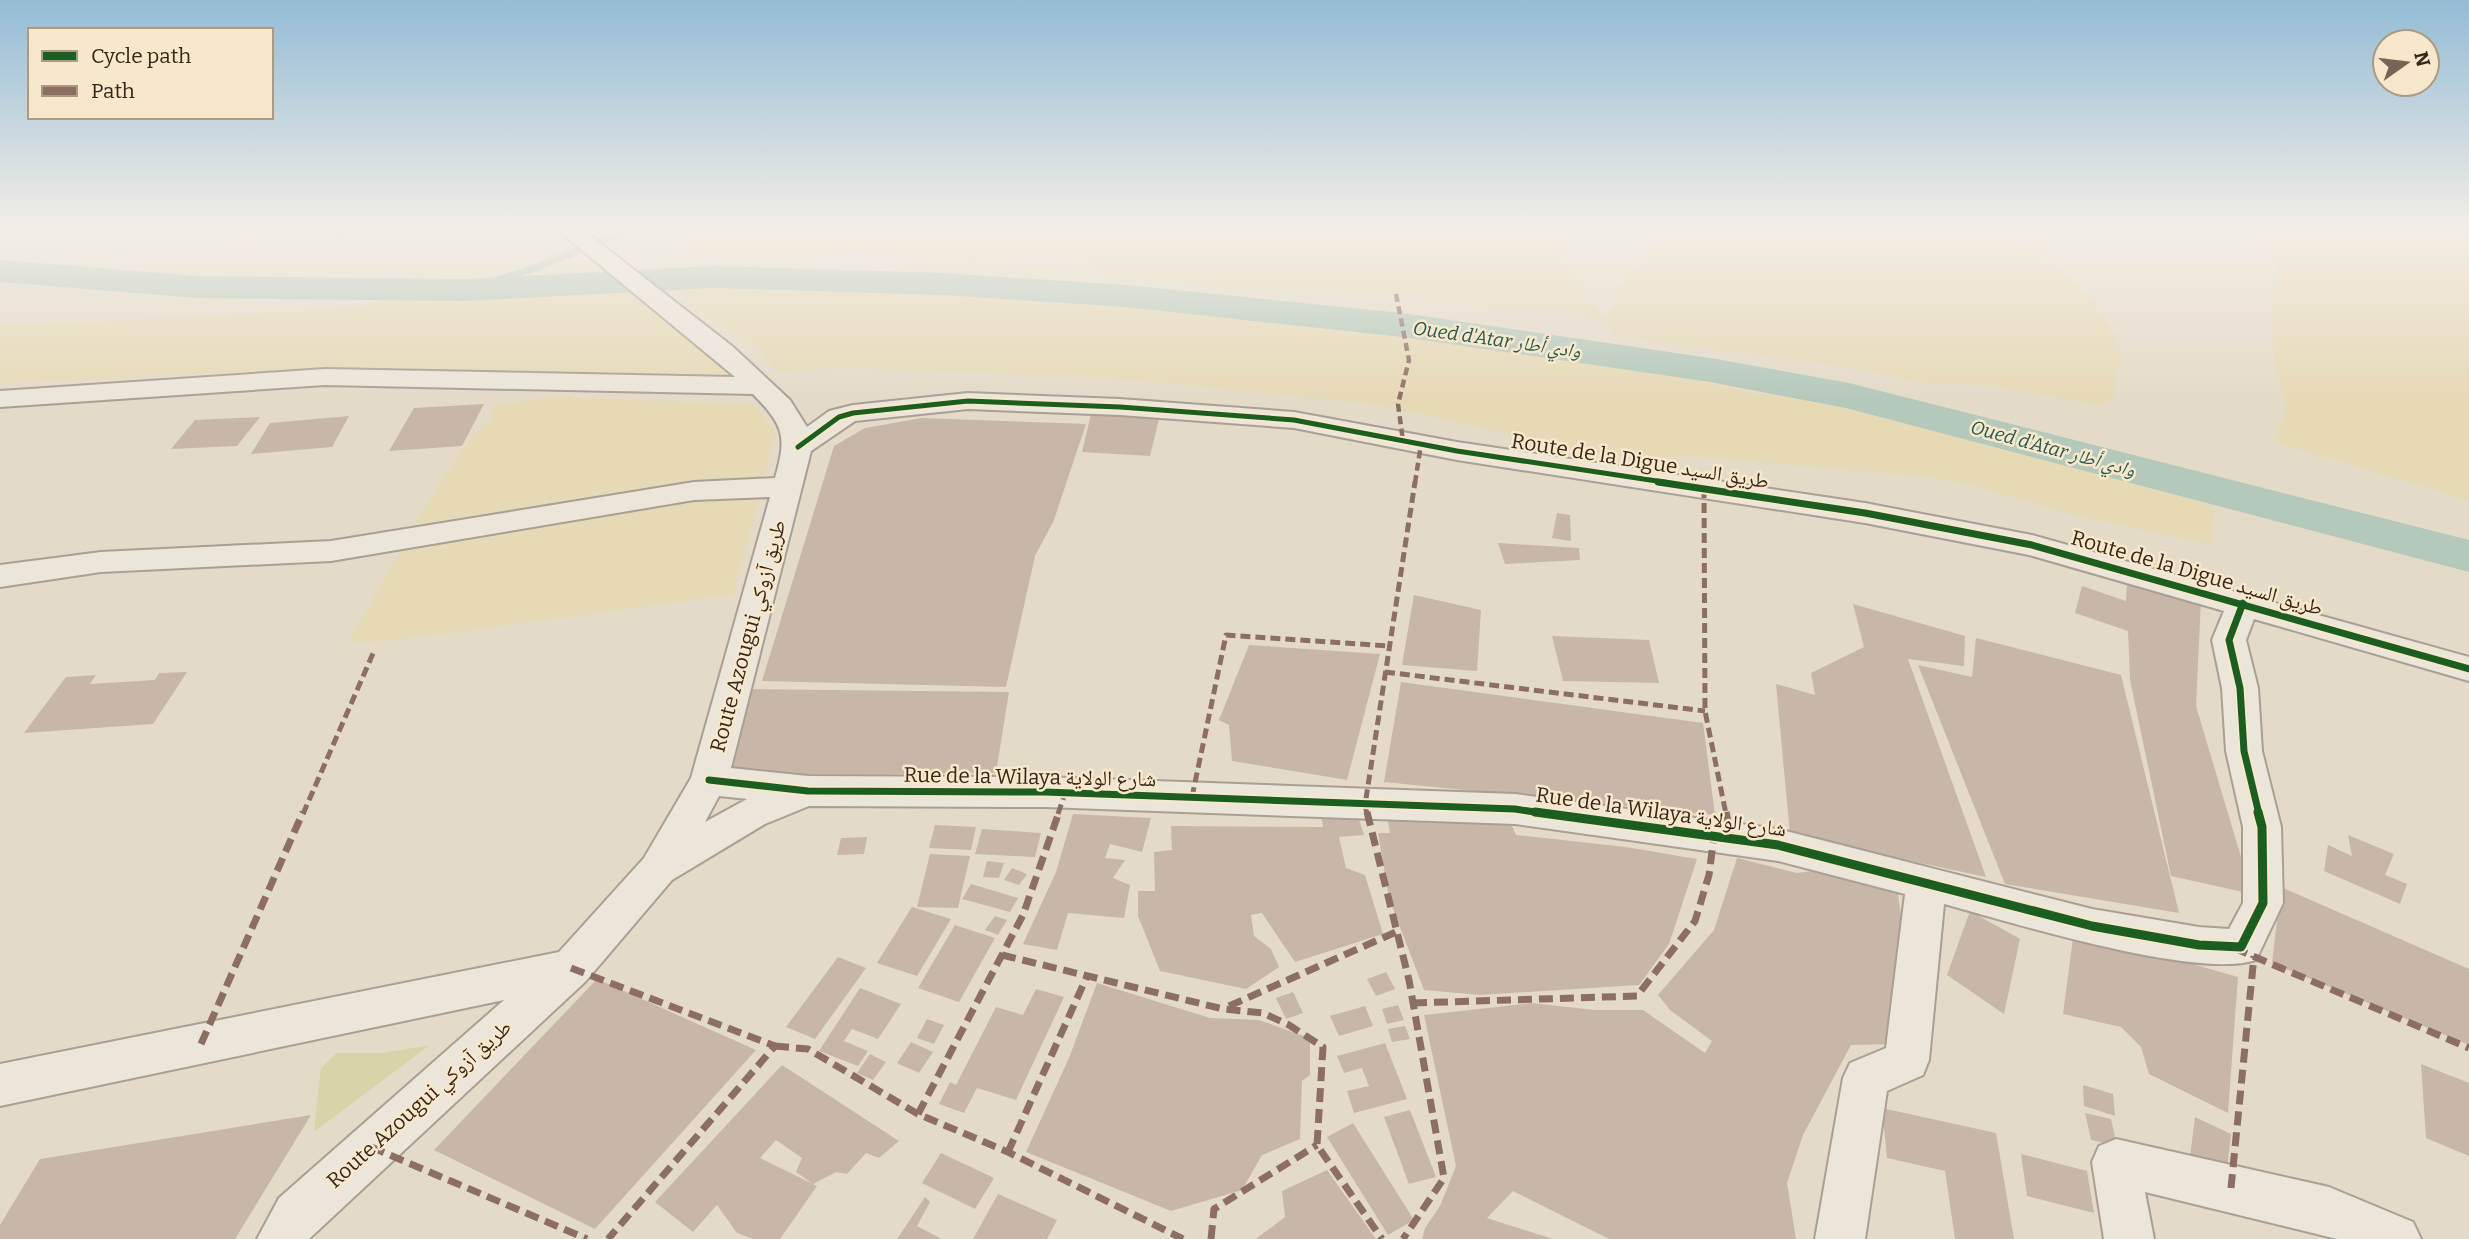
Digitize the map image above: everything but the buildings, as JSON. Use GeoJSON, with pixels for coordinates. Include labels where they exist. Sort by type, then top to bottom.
{"type":"FeatureCollection","features":[{"type":"Feature","properties":{"kind":"street"},"geometry":{"type":"LineString","coordinates":[[638,285],[723,352],[780,406],[793,427],[799,447]]}},
{"type":"Feature","properties":{"kind":"street"},"geometry":{"type":"LineString","coordinates":[[0,400],[325,377],[760,386]]}},
{"type":"Feature","properties":{"kind":"street","name":"Route de la Digue طريق السيد"},"geometry":{"type":"LineString","coordinates":[[799,447],[839,417],[853,413],[968,401],[1120,407],[1294,421],[1457,451],[1865,513],[2032,545],[2469,669]]}},
{"type":"Feature","properties":{"kind":"street","name":"Route Azougui طريق آزوكي"},"geometry":{"type":"LineString","coordinates":[[282,1239],[296,1215],[570,968],[658,869],[709,780],[799,447]]}},
{"type":"Feature","properties":{"kind":"street"},"geometry":{"type":"LineString","coordinates":[[0,576],[101,562],[331,551],[694,491],[788,487]]}},
{"type":"Feature","properties":{"kind":"street","name":"Rue de la Wilaya شارع الولاية"},"geometry":{"type":"LineString","coordinates":[[709,780],[808,791],[1079,793],[1515,809],[1778,845],[2092,926],[2199,945],[2241,947],[2263,903],[2262,827],[2244,751],[2240,688],[2229,640],[2244,603]]}},
{"type":"Feature","properties":{"kind":"street"},"geometry":{"type":"LineString","coordinates":[[658,869],[751,813],[808,791]]}},
{"type":"Feature","properties":{"kind":"street"},"geometry":{"type":"LineString","coordinates":[[1843,1236],[1866,1078],[1907,1060],[1926,883]]}},
{"type":"Feature","properties":{"kind":"street"},"geometry":{"type":"LineString","coordinates":[[0,1085],[570,968]]}},
{"type":"Feature","properties":{"kind":"street"},"geometry":{"type":"LineString","coordinates":[[2129,1239],[2116,1162],[2329,1211],[2396,1239]]}},
{"type":"Feature","properties":{"kind":"shaded area"},"geometry":{"type":"Polygon","coordinates":[[[558,285],[631,285],[747,374],[306,369],[0,383],[0,324],[138,320],[339,309],[465,290],[558,285]]]}},
{"type":"Feature","properties":{"kind":"shaded area"},"geometry":{"type":"Polygon","coordinates":[[[675,285],[786,292],[886,289],[1015,295],[1490,337],[1479,345],[1623,366],[1758,393],[1823,401],[2091,458],[2215,490],[2212,545],[2080,517],[1970,485],[1924,477],[1702,457],[1604,456],[1380,405],[1112,378],[844,367],[776,372],[758,346],[712,321],[675,285]]]}},
{"type":"Feature","properties":{"kind":"shaded area"},"geometry":{"type":"Polygon","coordinates":[[[1190,285],[1580,285],[1604,321],[1566,311],[1447,305],[1396,294],[1281,292],[1190,285]]]}},
{"type":"Feature","properties":{"kind":"shaded area"},"geometry":{"type":"Polygon","coordinates":[[[1620,285],[2077,285],[2090,298],[2117,338],[2121,358],[2115,376],[2115,397],[2099,405],[1987,385],[1927,384],[1862,369],[1616,336],[1604,321],[1615,305],[1620,285]]]}},
{"type":"Feature","properties":{"kind":"shaded area"},"geometry":{"type":"Polygon","coordinates":[[[2274,285],[2469,285],[2469,501],[2275,442],[2286,407],[2274,359],[2272,308],[2274,285]]]}},
{"type":"Feature","properties":{"kind":"shaded area"},"geometry":{"type":"Polygon","coordinates":[[[552,397],[754,404],[776,433],[733,595],[391,641],[348,642],[436,489],[468,441],[492,418],[493,405],[552,397]]]}},
{"type":"Feature","properties":{"kind":"shaded area"},"geometry":{"type":"Polygon","coordinates":[[[430,1045],[314,1132],[321,1068],[337,1053],[384,1053],[430,1045]]]}},
{"type":"Feature","properties":{"kind":"waterway","name":"Oued d'Atar وادي أطار"},"geometry":{"type":"LineString","coordinates":[[171,285],[465,290],[564,285]]}},
{"type":"Feature","properties":{"kind":"waterway"},"geometry":{"type":"LineString","coordinates":[[465,290],[481,285]]}},
{"type":"Feature","properties":{"kind":"waterway","name":"Oued d'Atar وادي أطار"},"geometry":{"type":"LineString","coordinates":[[956,285],[1125,296],[1402,325],[1710,370],[1849,396],[2469,556]]}},
{"type":"Feature","properties":{"kind":"marked path"},"geometry":{"type":"LineString","coordinates":[[1396,294],[1409,360],[1398,404],[1403,441]]}},
{"type":"Feature","properties":{"kind":"marked path"},"geometry":{"type":"LineString","coordinates":[[1403,1239],[1444,1178],[1409,980],[1365,805],[1421,444]]}},
{"type":"Feature","properties":{"kind":"marked path"},"geometry":{"type":"LineString","coordinates":[[1704,488],[1705,711],[1731,838]]}},
{"type":"Feature","properties":{"kind":"marked path"},"geometry":{"type":"LineString","coordinates":[[1192,797],[1226,635],[1388,646]]}},
{"type":"Feature","properties":{"kind":"marked path"},"geometry":{"type":"LineString","coordinates":[[201,1044],[375,649]]}},
{"type":"Feature","properties":{"kind":"marked path"},"geometry":{"type":"LineString","coordinates":[[1385,672],[1705,711]]}},
{"type":"Feature","properties":{"kind":"marked path"},"geometry":{"type":"LineString","coordinates":[[918,1114],[1023,915],[1065,793]]}},
{"type":"Feature","properties":{"kind":"marked path"},"geometry":{"type":"LineString","coordinates":[[1413,1003],[1637,996],[1695,921],[1709,875],[1714,836]]}},
{"type":"Feature","properties":{"kind":"marked path"},"geometry":{"type":"LineString","coordinates":[[1229,1006],[1396,932]]}},
{"type":"Feature","properties":{"kind":"marked path"},"geometry":{"type":"LineString","coordinates":[[2234,948],[2469,1048]]}},
{"type":"Feature","properties":{"kind":"marked path"},"geometry":{"type":"LineString","coordinates":[[1002,955],[1223,1009],[1236,1008],[1263,1013],[1289,1025],[1323,1047],[1317,1145],[1382,1239]]}},
{"type":"Feature","properties":{"kind":"marked path"},"geometry":{"type":"LineString","coordinates":[[2231,1188],[2254,956]]}},
{"type":"Feature","properties":{"kind":"marked path"},"geometry":{"type":"LineString","coordinates":[[571,968],[775,1046],[608,1239]]}},
{"type":"Feature","properties":{"kind":"marked path"},"geometry":{"type":"LineString","coordinates":[[1008,1152],[1088,974]]}},
{"type":"Feature","properties":{"kind":"marked path"},"geometry":{"type":"LineString","coordinates":[[775,1046],[808,1049],[918,1114],[1008,1152],[1183,1239]]}},
{"type":"Feature","properties":{"kind":"marked path"},"geometry":{"type":"LineString","coordinates":[[1211,1239],[1214,1209],[1317,1145]]}},
{"type":"Feature","properties":{"kind":"marked path"},"geometry":{"type":"LineString","coordinates":[[371,1147],[587,1239]]}},
{"type":"Feature","properties":{"kind":"cycle path"},"geometry":{"type":"LineString","coordinates":[[798,447],[839,417],[853,413],[968,401],[1120,407],[1294,420],[1457,451],[1865,513],[2032,545],[2469,669]]}},
{"type":"Feature","properties":{"kind":"cycle path"},"geometry":{"type":"LineString","coordinates":[[709,780],[808,791],[1045,792],[1515,809],[1778,845],[2092,926],[2199,945],[2241,947],[2263,903],[2262,827],[2244,751],[2240,688],[2229,640],[2243,603]]}}]}
